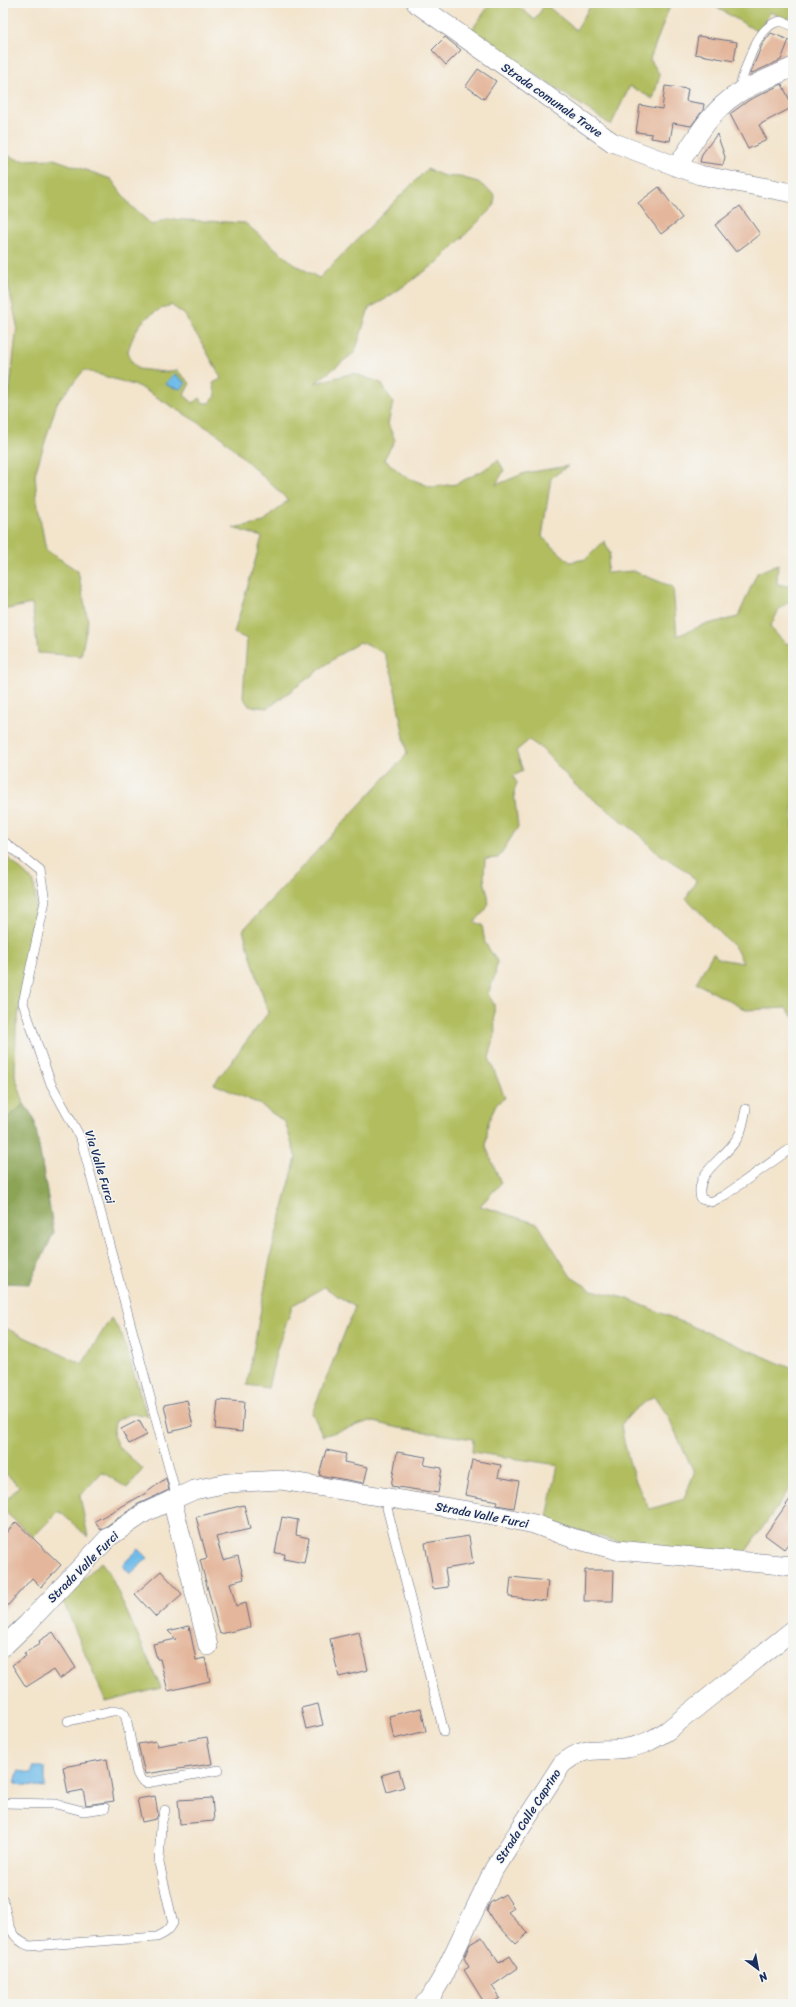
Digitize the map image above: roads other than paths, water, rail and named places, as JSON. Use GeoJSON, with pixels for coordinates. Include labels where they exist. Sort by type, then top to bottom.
{"type":"FeatureCollection","features":[{"type":"Feature","properties":{"kind":"street","name":"Strada comunale Trave"},"geometry":{"type":"LineString","coordinates":[[416,3],[612,142],[700,175],[793,193]]}},
{"type":"Feature","properties":{"kind":"street"},"geometry":{"type":"LineString","coordinates":[[677,167],[712,116],[738,93],[793,67]]}},
{"type":"Feature","properties":{"kind":"street","name":"Strada Valle Furci"},"geometry":{"type":"LineString","coordinates":[[3,1647],[28,1624],[109,1537],[144,1513],[174,1499],[194,1490],[228,1483],[280,1480],[493,1515],[534,1524],[572,1538],[617,1550],[793,1566]]}},
{"type":"Feature","properties":{"kind":"street"},"geometry":{"type":"LineString","coordinates":[[174,1499],[208,1646]]}},
{"type":"Feature","properties":{"kind":"street","name":"Strada Colle Caprino"},"geometry":{"type":"LineString","coordinates":[[424,2004],[429,2000],[442,1978],[494,1869],[562,1764],[572,1756],[584,1750],[627,1748],[647,1743],[660,1735],[778,1644],[793,1630]]}},
{"type":"Feature","properties":{"kind":"lane"},"geometry":{"type":"LineString","coordinates":[[738,93],[747,64],[756,44],[769,25],[781,21],[793,26]]}},
{"type":"Feature","properties":{"kind":"lane","name":"Via Valle Furci"},"geometry":{"type":"LineString","coordinates":[[3,841],[40,871],[45,901],[23,1003],[51,1084],[81,1139],[174,1499]]}},
{"type":"Feature","properties":{"kind":"lane"},"geometry":{"type":"LineString","coordinates":[[746,1109],[740,1133],[727,1151],[702,1178],[698,1189],[701,1199],[711,1202],[725,1195],[793,1147]]}},
{"type":"Feature","properties":{"kind":"lane"},"geometry":{"type":"LineString","coordinates":[[389,1498],[387,1508],[444,1732]]}},
{"type":"Feature","properties":{"kind":"lane"},"geometry":{"type":"LineString","coordinates":[[68,1721],[112,1711],[120,1711],[125,1715],[127,1722],[137,1773],[141,1780],[146,1783],[219,1770]]}},
{"type":"Feature","properties":{"kind":"lane"},"geometry":{"type":"LineString","coordinates":[[3,1803],[56,1804],[83,1811],[105,1808]]}},
{"type":"Feature","properties":{"kind":"lane"},"geometry":{"type":"LineString","coordinates":[[3,1900],[7,1918],[14,1935],[17,1940],[30,1946],[157,1937],[164,1934],[169,1930],[173,1923],[159,1863],[161,1825],[165,1810]]}},
{"type":"Feature","properties":{"kind":"water"},"geometry":{"type":"Polygon","coordinates":[[[174,374],[186,383],[181,389],[165,384],[174,374]]]}},
{"type":"Feature","properties":{"kind":"water"},"geometry":{"type":"Polygon","coordinates":[[[139,1549],[148,1558],[130,1574],[122,1565],[139,1549]]]}},
{"type":"Feature","properties":{"kind":"water"},"geometry":{"type":"Polygon","coordinates":[[[33,1767],[45,1767],[45,1787],[15,1784],[18,1771],[33,1773],[33,1767]]]}}]}
